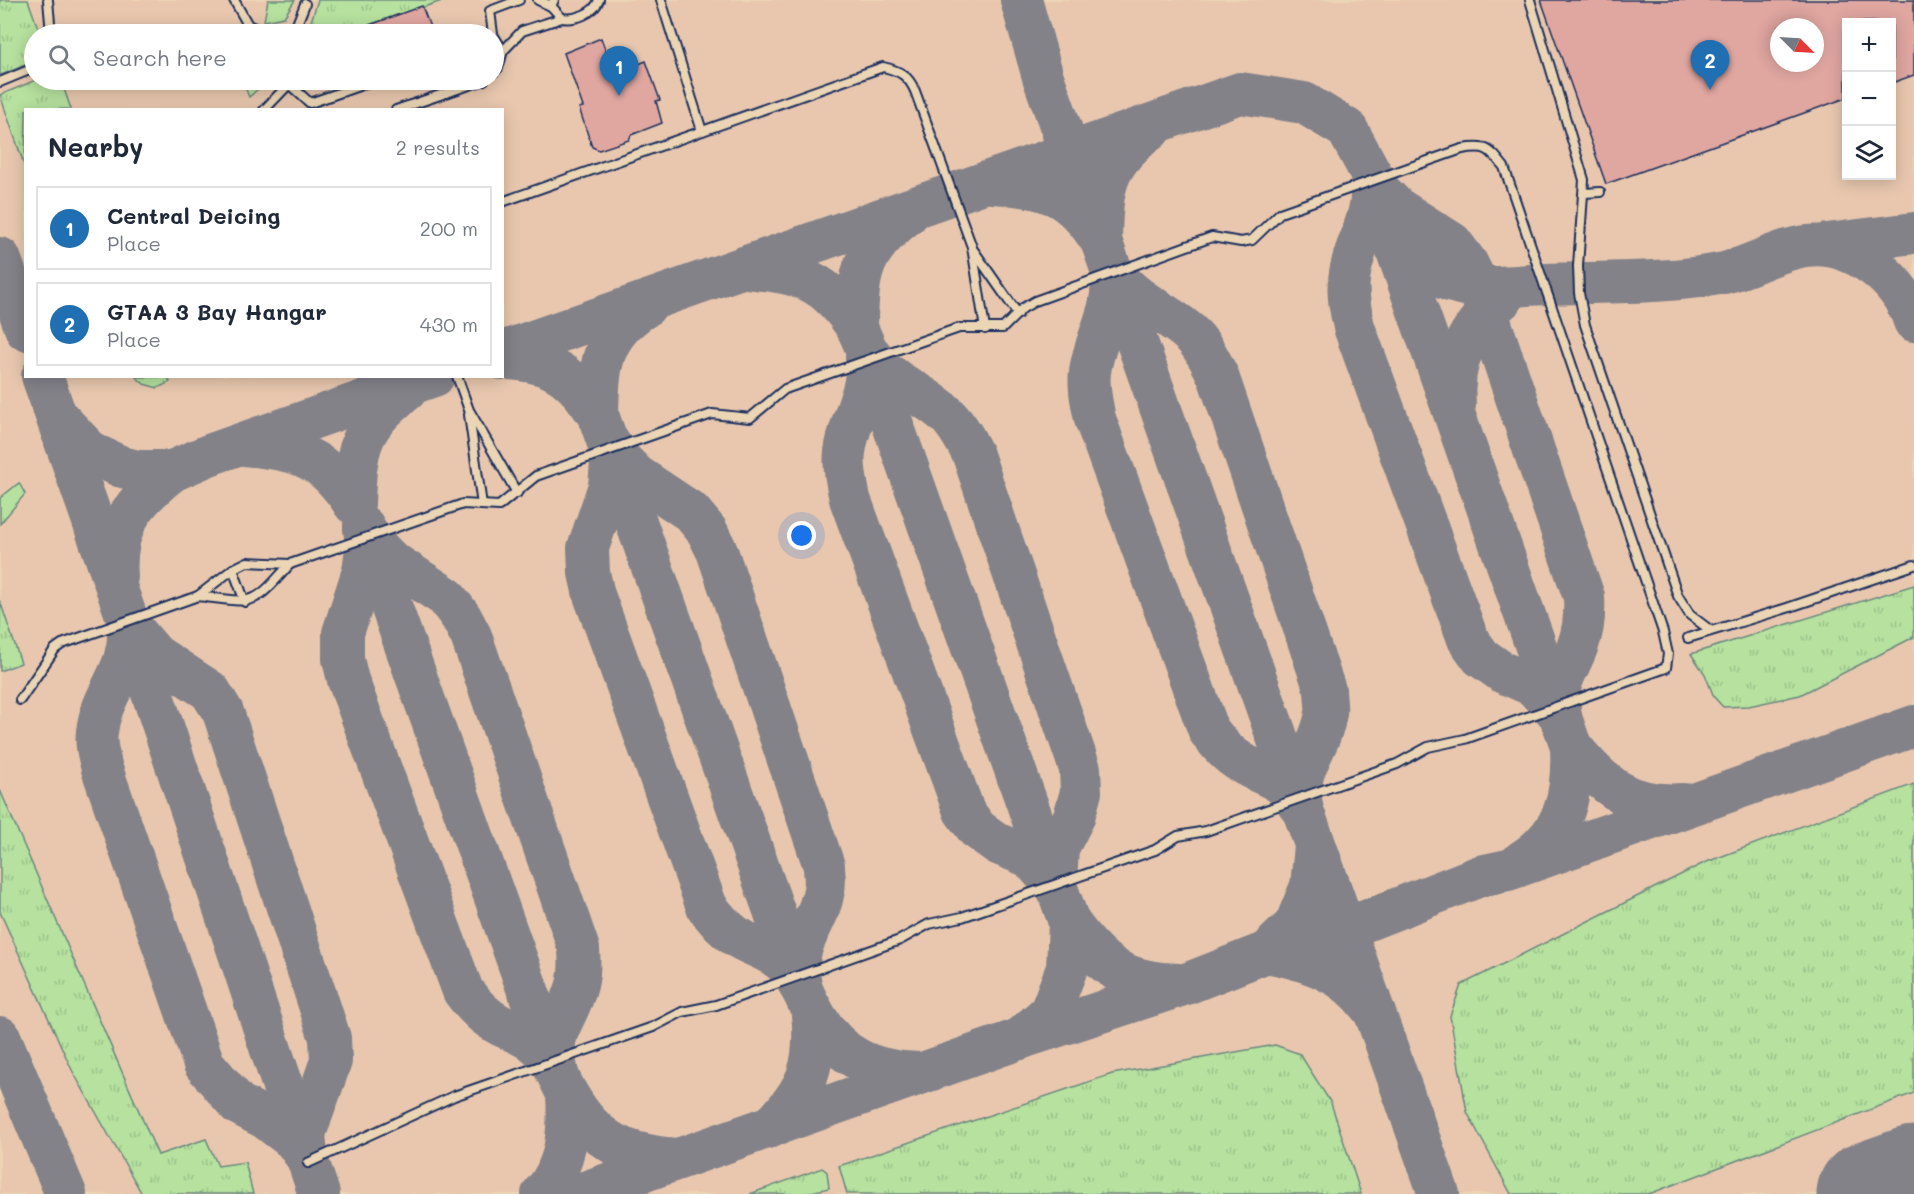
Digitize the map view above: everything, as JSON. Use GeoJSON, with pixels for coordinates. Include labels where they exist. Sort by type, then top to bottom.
{"type":"FeatureCollection","features":[{"type":"Feature","properties":{"kind":"lane"},"geometry":{"type":"LineString","coordinates":[[48,0],[50,24]]}},
{"type":"Feature","properties":{"kind":"lane"},"geometry":{"type":"LineString","coordinates":[[234,0],[247,24]]}},
{"type":"Feature","properties":{"kind":"lane"},"geometry":{"type":"LineString","coordinates":[[492,24],[490,11],[519,0]]}},
{"type":"Feature","properties":{"kind":"lane"},"geometry":{"type":"LineString","coordinates":[[538,0],[553,3],[562,18]]}},
{"type":"Feature","properties":{"kind":"lane"},"geometry":{"type":"LineString","coordinates":[[504,50],[522,31],[562,18],[586,14],[596,7],[599,0]]}},
{"type":"Feature","properties":{"kind":"lane"},"geometry":{"type":"LineString","coordinates":[[661,0],[702,131]]}},
{"type":"Feature","properties":{"kind":"lane"},"geometry":{"type":"LineString","coordinates":[[1530,0],[1584,180],[1585,193],[1578,266],[1579,293],[1585,325],[1678,596],[1690,615],[1710,630]]}},
{"type":"Feature","properties":{"kind":"lane"},"geometry":{"type":"LineString","coordinates":[[297,24],[305,4]]}},
{"type":"Feature","properties":{"kind":"lane"},"geometry":{"type":"LineString","coordinates":[[504,201],[883,67],[895,69],[910,79],[972,247],[985,329]]}},
{"type":"Feature","properties":{"kind":"lane"},"geometry":{"type":"LineString","coordinates":[[0,82],[24,72]]}},
{"type":"Feature","properties":{"kind":"lane"},"geometry":{"type":"LineString","coordinates":[[266,108],[282,90]]}},
{"type":"Feature","properties":{"kind":"lane"},"geometry":{"type":"LineString","coordinates":[[296,90],[311,106],[350,90]]}},
{"type":"Feature","properties":{"kind":"lane"},"geometry":{"type":"LineString","coordinates":[[402,108],[455,90]]}},
{"type":"Feature","properties":{"kind":"lane"},"geometry":{"type":"LineString","coordinates":[[20,699],[55,649],[62,644],[198,596],[233,569],[247,562],[290,564],[463,504],[499,506],[536,476],[712,414],[750,418],[785,389],[948,332],[971,327],[1003,328],[1035,301],[1212,237],[1241,242],[1252,240],[1280,213],[1462,149],[1482,146],[1492,152],[1504,167],[1663,632],[1668,654],[1666,668],[1465,739],[1428,747],[1396,764],[1206,831],[1178,836],[1155,850],[962,917],[929,924],[900,940],[727,1002],[682,1012],[652,1027],[454,1096],[308,1163]]}},
{"type":"Feature","properties":{"kind":"lane"},"geometry":{"type":"LineString","coordinates":[[1585,193],[1600,192]]}},
{"type":"Feature","properties":{"kind":"lane"},"geometry":{"type":"LineString","coordinates":[[972,247],[1018,314]]}},
{"type":"Feature","properties":{"kind":"lane"},"geometry":{"type":"LineString","coordinates":[[458,378],[469,410],[517,493]]}},
{"type":"Feature","properties":{"kind":"lane"},"geometry":{"type":"LineString","coordinates":[[469,410],[482,506]]}},
{"type":"Feature","properties":{"kind":"lane"},"geometry":{"type":"LineString","coordinates":[[198,596],[245,602],[264,594],[290,564]]}},
{"type":"Feature","properties":{"kind":"lane"},"geometry":{"type":"LineString","coordinates":[[1688,638],[1787,609],[1914,565]]}},
{"type":"Feature","properties":{"kind":"lane"},"geometry":{"type":"LineString","coordinates":[[233,569],[245,602]]}},
{"type":"Feature","properties":{"kind":"shaded area"},"geometry":{"type":"Polygon","coordinates":[[[0,0],[1914,0],[1914,1194],[0,1194],[0,0]]]}},
{"type":"Feature","properties":{"kind":"green space"},"geometry":{"type":"Polygon","coordinates":[[[0,0],[28,0],[36,24],[24,24],[24,65],[0,75],[0,0]]]}},
{"type":"Feature","properties":{"kind":"green space"},"geometry":{"type":"Polygon","coordinates":[[[268,0],[295,0],[284,17],[264,21],[268,0]]]}},
{"type":"Feature","properties":{"kind":"green space"},"geometry":{"type":"Polygon","coordinates":[[[318,0],[445,0],[372,24],[310,24],[318,0]]]}},
{"type":"Feature","properties":{"kind":"green space"},"geometry":{"type":"Polygon","coordinates":[[[24,85],[24,90],[64,90],[71,108],[24,108],[24,164],[0,95],[24,85]]]}},
{"type":"Feature","properties":{"kind":"green space"},"geometry":{"type":"Polygon","coordinates":[[[246,90],[257,90],[249,97],[246,90]]]}},
{"type":"Feature","properties":{"kind":"green space"},"geometry":{"type":"Polygon","coordinates":[[[137,378],[168,378],[170,382],[158,388],[144,384],[137,378]]]}},
{"type":"Feature","properties":{"kind":"green space"},"geometry":{"type":"Polygon","coordinates":[[[19,483],[25,494],[0,524],[0,498],[19,483]]]}},
{"type":"Feature","properties":{"kind":"green space"},"geometry":{"type":"Polygon","coordinates":[[[1914,585],[1914,637],[1800,695],[1749,706],[1723,707],[1714,697],[1705,674],[1691,654],[1914,585]]]}},
{"type":"Feature","properties":{"kind":"green space"},"geometry":{"type":"Polygon","coordinates":[[[0,601],[21,663],[0,671],[0,601]]]}},
{"type":"Feature","properties":{"kind":"green space"},"geometry":{"type":"Polygon","coordinates":[[[1914,784],[1914,1093],[1649,1194],[1511,1194],[1467,1112],[1450,1016],[1461,985],[1704,863],[1914,784]]]}},
{"type":"Feature","properties":{"kind":"green space"},"geometry":{"type":"Polygon","coordinates":[[[0,790],[158,1155],[206,1139],[218,1166],[245,1162],[253,1194],[142,1194],[72,1070],[0,912],[0,790]]]}},
{"type":"Feature","properties":{"kind":"green space"},"geometry":{"type":"Polygon","coordinates":[[[1275,1045],[1300,1054],[1331,1103],[1361,1194],[847,1194],[839,1166],[1112,1074],[1275,1045]]]}},
{"type":"Feature","properties":{"kind":"green space"},"geometry":{"type":"Polygon","coordinates":[[[822,1168],[827,1172],[829,1188],[803,1194],[750,1194],[822,1168]]]}},
{"type":"Feature","properties":{"kind":"building"},"geometry":{"type":"Polygon","coordinates":[[[1541,0],[1914,0],[1914,75],[1896,82],[1896,18],[1842,18],[1842,99],[1606,184],[1541,0]]]}},
{"type":"Feature","properties":{"kind":"building"},"geometry":{"type":"Polygon","coordinates":[[[422,6],[429,24],[372,24],[422,6]]]}},
{"type":"Feature","properties":{"kind":"building"},"geometry":{"type":"Polygon","coordinates":[[[601,38],[614,74],[646,61],[660,100],[656,101],[662,123],[631,135],[629,140],[599,150],[592,147],[579,108],[583,107],[564,53],[601,38]]]}},
{"type":"Feature","properties":{"kind":"taxiway"},"geometry":{"type":"LineString","coordinates":[[1021,0],[1043,77],[1439,1194]]}},
{"type":"Feature","properties":{"kind":"taxiway"},"geometry":{"type":"LineString","coordinates":[[504,351],[1240,93],[1304,103],[1347,129],[1381,192],[1397,208],[1452,243],[1467,263],[1477,283],[1584,597],[1582,633],[1560,689],[1562,722]]}},
{"type":"Feature","properties":{"kind":"taxiway"},"geometry":{"type":"LineString","coordinates":[[993,183],[1029,187],[1056,196],[1079,212],[1101,241],[1103,206],[1109,178],[1123,154],[1150,130]]}},
{"type":"Feature","properties":{"kind":"taxiway"},"geometry":{"type":"LineString","coordinates":[[1371,185],[1369,210],[1349,280],[1349,298],[1354,327],[1468,639],[1481,657],[1502,672],[1534,686],[1558,713]]}},
{"type":"Feature","properties":{"kind":"taxiway"},"geometry":{"type":"LineString","coordinates":[[1374,186],[1571,746],[1570,781],[1564,811],[1549,838],[1522,861]]}},
{"type":"Feature","properties":{"kind":"taxiway"},"geometry":{"type":"LineString","coordinates":[[747,268],[783,273],[811,282],[834,299],[857,328],[859,292],[865,264],[880,239],[908,214]]}},
{"type":"Feature","properties":{"kind":"taxiway"},"geometry":{"type":"LineString","coordinates":[[1827,244],[1914,233]]}},
{"type":"Feature","properties":{"kind":"taxiway"},"geometry":{"type":"LineString","coordinates":[[1396,236],[1415,260],[1431,272],[1450,281],[1481,287],[1636,282],[1703,277],[1734,270],[1795,248],[1824,246],[1841,249],[1872,265],[1898,290],[1914,321]]}},
{"type":"Feature","properties":{"kind":"taxiway"},"geometry":{"type":"LineString","coordinates":[[0,258],[24,324]]}},
{"type":"Feature","properties":{"kind":"taxiway"},"geometry":{"type":"LineString","coordinates":[[1116,275],[1143,301],[1174,320],[1193,336],[1204,350],[1218,376],[1325,690],[1326,713],[1302,779],[1302,806]]}},
{"type":"Feature","properties":{"kind":"taxiway"},"geometry":{"type":"LineString","coordinates":[[1111,276],[1110,301],[1090,372],[1090,390],[1095,419],[1209,731],[1237,760],[1274,779],[1287,789],[1300,807]]}},
{"type":"Feature","properties":{"kind":"taxiway"},"geometry":{"type":"LineString","coordinates":[[1455,405],[1456,373],[1464,345],[1480,320],[1503,298]]}},
{"type":"Feature","properties":{"kind":"taxiway"},"geometry":{"type":"LineString","coordinates":[[504,359],[534,362],[559,372],[579,389],[598,415],[599,382],[605,354],[619,329],[645,307]]}},
{"type":"Feature","properties":{"kind":"taxiway"},"geometry":{"type":"LineString","coordinates":[[857,328],[1069,922],[1092,950],[1115,969],[1143,980],[1179,984]]}},
{"type":"Feature","properties":{"kind":"taxiway"},"geometry":{"type":"LineString","coordinates":[[871,355],[888,374],[948,416],[959,429],[973,455],[1080,769],[1081,792],[1074,817],[1058,848],[1056,884]]}},
{"type":"Feature","properties":{"kind":"taxiway"},"geometry":{"type":"LineString","coordinates":[[866,357],[865,382],[845,452],[845,470],[850,499],[964,811],[977,829],[998,844],[1030,857],[1054,885]]}},
{"type":"Feature","properties":{"kind":"taxiway"},"geometry":{"type":"LineString","coordinates":[[43,378],[128,621],[319,1194]]}},
{"type":"Feature","properties":{"kind":"taxiway"},"geometry":{"type":"LineString","coordinates":[[60,420],[91,453],[122,467],[138,471],[172,471],[209,455],[428,378]]}},
{"type":"Feature","properties":{"kind":"taxiway"},"geometry":{"type":"LineString","coordinates":[[245,445],[281,450],[308,459],[332,475],[354,504],[356,468],[363,440],[369,427],[378,416],[406,391]]}},
{"type":"Feature","properties":{"kind":"taxiway"},"geometry":{"type":"LineString","coordinates":[[598,415],[798,978]]}},
{"type":"Feature","properties":{"kind":"taxiway"},"geometry":{"type":"LineString","coordinates":[[609,442],[611,464],[609,486],[588,548],[589,573],[594,595],[707,907],[733,934],[770,953],[789,968],[822,1026],[844,1050],[870,1065],[902,1072],[920,1073]]}},
{"type":"Feature","properties":{"kind":"taxiway"},"geometry":{"type":"LineString","coordinates":[[609,442],[621,460],[637,476],[691,512],[707,531],[717,551],[824,866],[825,887],[821,904],[799,959],[802,990]]}},
{"type":"Feature","properties":{"kind":"taxiway"},"geometry":{"type":"LineString","coordinates":[[117,577],[119,543],[129,516],[147,493],[172,471]]}},
{"type":"Feature","properties":{"kind":"taxiway"},"geometry":{"type":"LineString","coordinates":[[364,527],[366,549],[363,571],[343,633],[343,659],[348,680],[463,991],[489,1018],[540,1047],[549,1058],[578,1111],[600,1135],[641,1154],[677,1159]]}},
{"type":"Feature","properties":{"kind":"taxiway"},"geometry":{"type":"LineString","coordinates":[[364,527],[375,545],[391,561],[446,597],[461,617],[471,636],[579,949],[577,985],[555,1041],[558,1074]]}},
{"type":"Feature","properties":{"kind":"taxiway"},"geometry":{"type":"LineString","coordinates":[[368,541],[553,1061]]}},
{"type":"Feature","properties":{"kind":"taxiway"},"geometry":{"type":"LineString","coordinates":[[128,627],[125,657],[104,705],[97,732],[97,746],[102,769],[204,1064],[238,1104],[265,1118],[294,1140],[304,1154]]}},
{"type":"Feature","properties":{"kind":"taxiway"},"geometry":{"type":"LineString","coordinates":[[132,628],[155,655],[210,691],[223,712],[330,1038],[331,1061],[305,1134],[307,1156]]}},
{"type":"Feature","properties":{"kind":"taxiway"},"geometry":{"type":"LineString","coordinates":[[579,1194],[1019,1039],[1186,984],[1267,952],[1345,929],[1480,876],[1508,870],[1914,726]]}},
{"type":"Feature","properties":{"kind":"taxiway"},"geometry":{"type":"LineString","coordinates":[[1571,746],[1594,772],[1619,792],[1647,802],[1683,804]]}},
{"type":"Feature","properties":{"kind":"taxiway"},"geometry":{"type":"LineString","coordinates":[[1315,847],[1311,886],[1295,925],[1267,952],[1325,969],[1350,985],[1371,1008]]}},
{"type":"Feature","properties":{"kind":"taxiway"},"geometry":{"type":"LineString","coordinates":[[1020,1039],[1050,1012],[1067,968],[1069,922]]}},
{"type":"Feature","properties":{"kind":"taxiway"},"geometry":{"type":"LineString","coordinates":[[771,1127],[794,1100],[808,1074],[813,1046],[812,1010]]}},
{"type":"Feature","properties":{"kind":"taxiway"},"geometry":{"type":"LineString","coordinates":[[0,1037],[66,1194]]}},
{"type":"Feature","properties":{"kind":"taxiway"},"geometry":{"type":"LineString","coordinates":[[542,1194],[557,1172],[565,1147],[567,1094]]}},
{"type":"Feature","properties":{"kind":"runway"},"geometry":{"type":"LineString","coordinates":[[1869,1194],[1914,1178]]}},
{"type":"Feature","properties":{"kind":"place","name":"GTAA 3 Bay Hangar"},"geometry":{"type":"Point","coordinates":[1710,90]}},
{"type":"Feature","properties":{"kind":"place","name":"Central Deicing"},"geometry":{"type":"Point","coordinates":[619,96]}}]}
